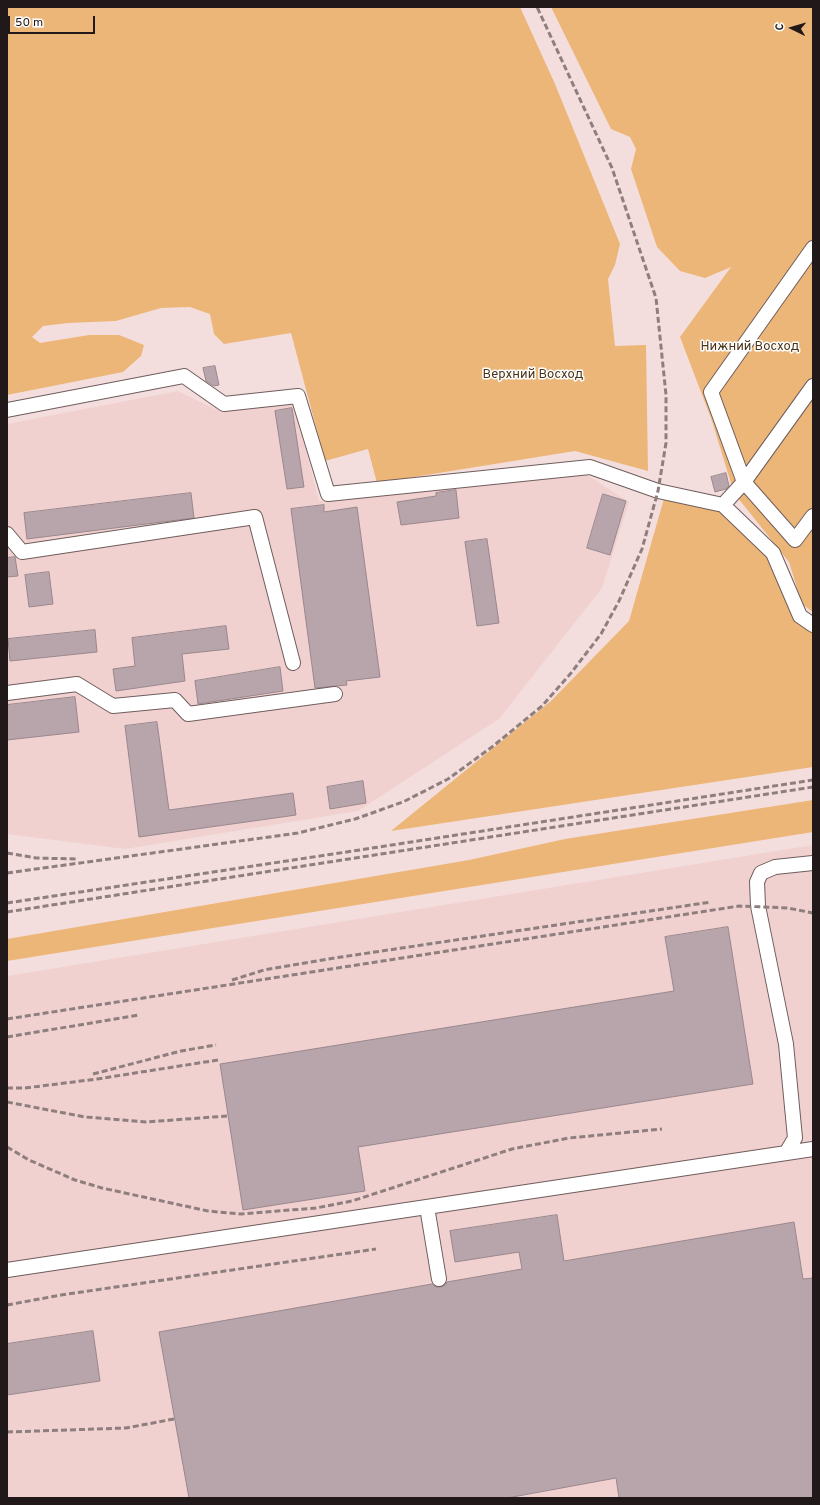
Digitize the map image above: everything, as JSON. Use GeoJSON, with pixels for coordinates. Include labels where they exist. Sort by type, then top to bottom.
{"type":"FeatureCollection","features":[{"type":"Feature","properties":{"kind":"lane"},"geometry":{"type":"LineString","coordinates":[[813,248],[711,392],[744,482],[795,540],[813,516]]}},
{"type":"Feature","properties":{"kind":"lane"},"geometry":{"type":"LineString","coordinates":[[7,410],[184,376],[224,404],[298,396],[328,494],[590,467],[658,491],[723,504],[773,553],[800,616],[813,625]]}},
{"type":"Feature","properties":{"kind":"lane"},"geometry":{"type":"LineString","coordinates":[[723,504],[744,482],[813,386]]}},
{"type":"Feature","properties":{"kind":"lane"},"geometry":{"type":"LineString","coordinates":[[7,534],[22,552],[254,517],[293,663]]}},
{"type":"Feature","properties":{"kind":"lane"},"geometry":{"type":"LineString","coordinates":[[7,693],[77,684],[113,706],[175,700],[188,714],[335,694]]}},
{"type":"Feature","properties":{"kind":"lane"},"geometry":{"type":"LineString","coordinates":[[786,1153],[795,1138],[786,1044],[758,906],[757,882],[761,873],[775,867],[813,863]]}},
{"type":"Feature","properties":{"kind":"lane"},"geometry":{"type":"LineString","coordinates":[[7,1270],[813,1149]]}},
{"type":"Feature","properties":{"kind":"lane"},"geometry":{"type":"LineString","coordinates":[[427,1207],[439,1279]]}},
{"type":"Feature","properties":{"kind":"shaded area"},"geometry":{"type":"Polygon","coordinates":[[[178,391],[217,410],[293,399],[319,501],[581,471],[629,502],[602,588],[499,719],[358,811],[125,849],[7,834],[7,424],[178,391]]]}},
{"type":"Feature","properties":{"kind":"shaded area"},"geometry":{"type":"Polygon","coordinates":[[[813,845],[813,1498],[7,1498],[7,976],[813,845]]]}},
{"type":"Feature","properties":{"kind":"green space","name":"Верхний Восход"},"geometry":{"type":"Polygon","coordinates":[[[7,7],[520,7],[555,84],[620,244],[615,265],[608,279],[615,346],[646,345],[648,471],[575,451],[377,483],[368,449],[325,461],[291,333],[224,344],[214,334],[210,314],[190,307],[161,308],[116,321],[68,323],[43,326],[32,337],[40,343],[89,335],[119,335],[144,345],[141,356],[123,372],[7,395],[7,7]]]}},
{"type":"Feature","properties":{"kind":"green space","name":"Нижний Восход"},"geometry":{"type":"Polygon","coordinates":[[[551,7],[813,7],[813,612],[802,604],[789,562],[734,493],[712,421],[680,337],[731,267],[705,278],[680,271],[657,247],[631,169],[636,149],[630,137],[611,129],[551,7]]]}},
{"type":"Feature","properties":{"kind":"green space"},"geometry":{"type":"Polygon","coordinates":[[[665,495],[721,507],[768,557],[795,620],[813,633],[813,767],[391,831],[551,701],[629,621],[665,495]]]}},
{"type":"Feature","properties":{"kind":"green space"},"geometry":{"type":"Polygon","coordinates":[[[813,800],[813,832],[7,961],[7,939],[469,860],[565,839],[813,800]]]}},
{"type":"Feature","properties":{"kind":"building"},"geometry":{"type":"Polygon","coordinates":[[[215,366],[219,385],[214,386],[206,381],[203,368],[215,366]]]}},
{"type":"Feature","properties":{"kind":"building"},"geometry":{"type":"Polygon","coordinates":[[[292,408],[304,487],[287,489],[275,411],[292,408]]]}},
{"type":"Feature","properties":{"kind":"building"},"geometry":{"type":"Polygon","coordinates":[[[726,473],[729,486],[726,489],[715,492],[711,477],[726,473]]]}},
{"type":"Feature","properties":{"kind":"building"},"geometry":{"type":"Polygon","coordinates":[[[456,490],[459,518],[401,525],[397,502],[436,496],[436,493],[456,490]]]}},
{"type":"Feature","properties":{"kind":"building"},"geometry":{"type":"Polygon","coordinates":[[[191,493],[194,518],[27,539],[24,513],[191,493]]]}},
{"type":"Feature","properties":{"kind":"building"},"geometry":{"type":"Polygon","coordinates":[[[603,494],[626,501],[610,555],[587,548],[603,494]]]}},
{"type":"Feature","properties":{"kind":"building"},"geometry":{"type":"Polygon","coordinates":[[[324,505],[324,512],[357,507],[380,677],[346,681],[347,685],[315,688],[291,509],[324,505]]]}},
{"type":"Feature","properties":{"kind":"building"},"geometry":{"type":"Polygon","coordinates":[[[487,539],[499,623],[477,626],[465,542],[487,539]]]}},
{"type":"Feature","properties":{"kind":"building"},"geometry":{"type":"Polygon","coordinates":[[[15,557],[18,576],[7,577],[7,558],[15,557]]]}},
{"type":"Feature","properties":{"kind":"building"},"geometry":{"type":"Polygon","coordinates":[[[49,572],[53,604],[29,607],[25,575],[49,572]]]}},
{"type":"Feature","properties":{"kind":"building"},"geometry":{"type":"Polygon","coordinates":[[[226,626],[229,649],[182,654],[185,681],[116,691],[113,669],[135,666],[132,638],[226,626]]]}},
{"type":"Feature","properties":{"kind":"building"},"geometry":{"type":"Polygon","coordinates":[[[95,630],[97,652],[10,661],[8,639],[95,630]]]}},
{"type":"Feature","properties":{"kind":"building"},"geometry":{"type":"Polygon","coordinates":[[[280,667],[283,691],[198,704],[195,681],[280,667]]]}},
{"type":"Feature","properties":{"kind":"building"},"geometry":{"type":"Polygon","coordinates":[[[75,697],[79,732],[7,740],[7,705],[75,697]]]}},
{"type":"Feature","properties":{"kind":"building"},"geometry":{"type":"Polygon","coordinates":[[[157,722],[169,810],[293,793],[296,815],[139,837],[125,726],[157,722]]]}},
{"type":"Feature","properties":{"kind":"building"},"geometry":{"type":"Polygon","coordinates":[[[363,781],[366,803],[330,809],[327,787],[363,781]]]}},
{"type":"Feature","properties":{"kind":"building"},"geometry":{"type":"Polygon","coordinates":[[[728,927],[753,1084],[358,1147],[365,1191],[243,1210],[220,1064],[674,991],[665,937],[728,927]]]}},
{"type":"Feature","properties":{"kind":"building"},"geometry":{"type":"Polygon","coordinates":[[[557,1215],[564,1261],[794,1222],[803,1279],[813,1278],[813,1498],[619,1498],[616,1478],[507,1498],[189,1498],[159,1332],[432,1284],[436,1287],[441,1287],[447,1282],[522,1269],[519,1252],[455,1262],[450,1231],[557,1215]]]}},
{"type":"Feature","properties":{"kind":"building"},"geometry":{"type":"Polygon","coordinates":[[[93,1331],[100,1381],[7,1395],[7,1344],[93,1331]]]}},
{"type":"Feature","properties":{"kind":"railway"},"geometry":{"type":"LineString","coordinates":[[7,873],[298,833],[355,819],[403,802],[448,779],[492,747],[542,706],[571,673],[601,634],[619,601],[642,549],[658,491],[666,443],[666,395],[656,298],[612,168],[537,7]]}},
{"type":"Feature","properties":{"kind":"railway"},"geometry":{"type":"LineString","coordinates":[[7,903],[813,780]]}},
{"type":"Feature","properties":{"kind":"railway"},"geometry":{"type":"LineString","coordinates":[[7,912],[813,787]]}},
{"type":"Feature","properties":{"kind":"railway"},"geometry":{"type":"LineString","coordinates":[[7,853],[36,858],[77,859]]}},
{"type":"Feature","properties":{"kind":"railway"},"geometry":{"type":"LineString","coordinates":[[232,980],[264,970],[328,959],[711,902]]}},
{"type":"Feature","properties":{"kind":"railway"},"geometry":{"type":"LineString","coordinates":[[7,1019],[739,906],[788,908],[813,913]]}},
{"type":"Feature","properties":{"kind":"railway"},"geometry":{"type":"LineString","coordinates":[[7,1037],[139,1015]]}},
{"type":"Feature","properties":{"kind":"railway"},"geometry":{"type":"LineString","coordinates":[[93,1074],[181,1051],[216,1045]]}},
{"type":"Feature","properties":{"kind":"railway"},"geometry":{"type":"LineString","coordinates":[[7,1088],[25,1088],[97,1079],[218,1060]]}},
{"type":"Feature","properties":{"kind":"railway"},"geometry":{"type":"LineString","coordinates":[[7,1102],[85,1117],[146,1122],[227,1116]]}},
{"type":"Feature","properties":{"kind":"railway"},"geometry":{"type":"LineString","coordinates":[[7,1147],[29,1160],[75,1180],[102,1188],[208,1211],[240,1214],[316,1208],[352,1201],[512,1149],[569,1138],[662,1129]]}},
{"type":"Feature","properties":{"kind":"railway"},"geometry":{"type":"LineString","coordinates":[[7,1305],[61,1295],[376,1249]]}},
{"type":"Feature","properties":{"kind":"railway"},"geometry":{"type":"LineString","coordinates":[[7,1432],[126,1428],[174,1419]]}}]}
